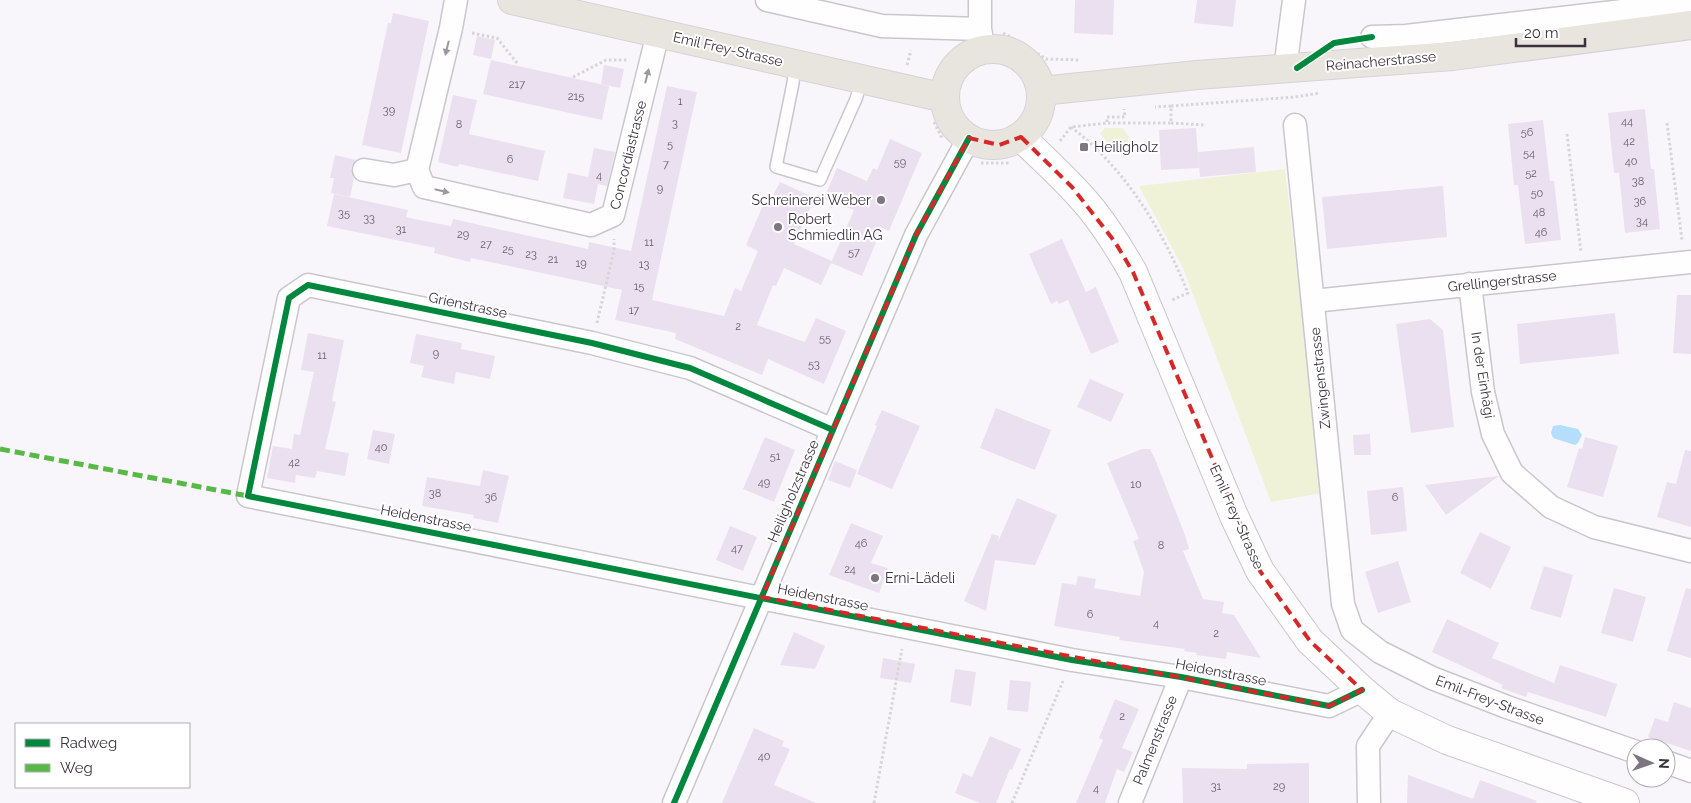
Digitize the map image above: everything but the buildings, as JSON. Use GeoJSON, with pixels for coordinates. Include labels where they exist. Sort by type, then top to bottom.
{"type":"FeatureCollection","features":[{"type":"Feature","properties":{"kind":"main road","name":"Emil Frey-Strasse"},"geometry":{"type":"LineString","coordinates":[[512,0],[945,98]]}},
{"type":"Feature","properties":{"kind":"main road","name":"Reinacherstrasse"},"geometry":{"type":"LineString","coordinates":[[1041,91],[1197,75],[1453,56],[1691,25]]}},
{"type":"Feature","properties":{"kind":"main road"},"geometry":{"type":"LineString","coordinates":[[988,37],[999,49],[1021,58],[1032,69],[1041,91],[1038,115],[1031,126],[1021,137],[999,145],[983,144],[968,138],[958,130],[950,118],[945,98],[948,80],[954,70],[988,37]]}},
{"type":"Feature","properties":{"kind":"street"},"geometry":{"type":"LineString","coordinates":[[364,170],[394,175],[417,170],[452,28],[456,0]]}},
{"type":"Feature","properties":{"kind":"street"},"geometry":{"type":"LineString","coordinates":[[767,0],[882,26],[988,37],[978,7],[980,0]]}},
{"type":"Feature","properties":{"kind":"street"},"geometry":{"type":"LineString","coordinates":[[1285,69],[1294,0]]}},
{"type":"Feature","properties":{"kind":"street"},"geometry":{"type":"LineString","coordinates":[[1372,37],[1406,36],[1691,3]]}},
{"type":"Feature","properties":{"kind":"street","name":"Concordiastrasse"},"geometry":{"type":"LineString","coordinates":[[417,170],[424,187],[591,225],[613,215],[658,33]]}},
{"type":"Feature","properties":{"kind":"street","name":"Zwingenstrasse"},"geometry":{"type":"LineString","coordinates":[[1295,125],[1343,604],[1352,630]]}},
{"type":"Feature","properties":{"kind":"street","name":"Emil Frey-Strasse"},"geometry":{"type":"LineString","coordinates":[[1021,137],[1072,187],[1093,211],[1133,272],[1234,516],[1260,572],[1310,641],[1362,690],[1390,713],[1447,740],[1624,803]]}},
{"type":"Feature","properties":{"kind":"street","name":"Heiligholzstrasse"},"geometry":{"type":"LineString","coordinates":[[674,803],[916,235],[968,138]]}},
{"type":"Feature","properties":{"kind":"street","name":"Grellingerstrasse"},"geometry":{"type":"LineString","coordinates":[[1313,301],[1688,262]]}},
{"type":"Feature","properties":{"kind":"street","name":"In der Einhägi"},"geometry":{"type":"LineString","coordinates":[[1470,284],[1483,392],[1493,434],[1512,474],[1551,507],[1594,527],[1691,551]]}},
{"type":"Feature","properties":{"kind":"street","name":"Grienstrasse"},"geometry":{"type":"LineString","coordinates":[[248,496],[289,298],[308,285],[592,343],[690,368],[833,430]]}},
{"type":"Feature","properties":{"kind":"street","name":"Heidenstrasse"},"geometry":{"type":"LineString","coordinates":[[248,496],[1072,660],[1180,677],[1329,706],[1362,690]]}},
{"type":"Feature","properties":{"kind":"street","name":"Emil-Frey-Strasse"},"geometry":{"type":"LineString","coordinates":[[1352,630],[1380,652],[1432,678],[1507,708],[1626,749]]}},
{"type":"Feature","properties":{"kind":"street","name":"Palmenstrasse"},"geometry":{"type":"LineString","coordinates":[[1130,803],[1180,677]]}},
{"type":"Feature","properties":{"kind":"street"},"geometry":{"type":"LineString","coordinates":[[1369,803],[1368,746],[1390,713]]}},
{"type":"Feature","properties":{"kind":"street"},"geometry":{"type":"LineString","coordinates":[[1676,766],[1691,771]]}},
{"type":"Feature","properties":{"kind":"lane"},"geometry":{"type":"LineString","coordinates":[[795,64],[776,168],[820,180],[856,100],[862,80]]}},
{"type":"Feature","properties":{"kind":"path"},"geometry":{"type":"LineString","coordinates":[[452,28],[497,38],[517,63]]}},
{"type":"Feature","properties":{"kind":"path"},"geometry":{"type":"LineString","coordinates":[[988,37],[1024,44],[1046,59],[1083,60]]}},
{"type":"Feature","properties":{"kind":"path"},"geometry":{"type":"LineString","coordinates":[[574,77],[606,60],[651,61]]}},
{"type":"Feature","properties":{"kind":"path"},"geometry":{"type":"LineString","coordinates":[[1107,123],[1107,117],[1125,117],[1124,109]]}},
{"type":"Feature","properties":{"kind":"path"},"geometry":{"type":"LineString","coordinates":[[1171,122],[1205,125]]}},
{"type":"Feature","properties":{"kind":"path"},"geometry":{"type":"LineString","coordinates":[[1667,123],[1688,262]]}},
{"type":"Feature","properties":{"kind":"path"},"geometry":{"type":"LineString","coordinates":[[1071,127],[1118,173],[1143,206],[1166,245],[1188,293],[1168,302]]}},
{"type":"Feature","properties":{"kind":"path"},"geometry":{"type":"LineString","coordinates":[[1567,134],[1583,273]]}},
{"type":"Feature","properties":{"kind":"path"},"geometry":{"type":"LineString","coordinates":[[592,343],[614,250],[613,215]]}},
{"type":"Feature","properties":{"kind":"path"},"geometry":{"type":"LineString","coordinates":[[874,803],[906,626]]}},
{"type":"Feature","properties":{"kind":"path"},"geometry":{"type":"LineString","coordinates":[[1012,803],[1072,660]]}},
{"type":"Feature","properties":{"kind":"highlighted area"},"geometry":{"type":"Polygon","coordinates":[[[1021,137],[1072,187],[1115,242],[1133,272],[1260,571],[1310,641],[1362,690],[1329,706],[762,597],[916,235],[965,145],[969,138],[999,145],[1021,137]]]}},
{"type":"Feature","properties":{"kind":"green space"},"geometry":{"type":"Polygon","coordinates":[[[1105,128],[1123,128],[1129,137],[1123,153],[1118,154],[1100,134],[1105,128]]]}},
{"type":"Feature","properties":{"kind":"green space"},"geometry":{"type":"Polygon","coordinates":[[[1285,169],[1323,493],[1271,502],[1183,268],[1139,186],[1285,169]]]}},
{"type":"Feature","properties":{"kind":"water"},"geometry":{"type":"Polygon","coordinates":[[[1560,425],[1578,429],[1582,435],[1578,443],[1575,445],[1553,438],[1551,433],[1553,426],[1560,425]]]}},
{"type":"Feature","properties":{"kind":"marked path"},"geometry":{"type":"LineString","coordinates":[[0,449],[248,496]]}},
{"type":"Feature","properties":{"kind":"cycle path"},"geometry":{"type":"LineString","coordinates":[[1297,68],[1334,43],[1372,37]]}},
{"type":"Feature","properties":{"kind":"cycle path"},"geometry":{"type":"LineString","coordinates":[[674,803],[916,235],[969,138]]}},
{"type":"Feature","properties":{"kind":"cycle path"},"geometry":{"type":"LineString","coordinates":[[833,430],[690,368],[592,343],[308,285],[289,298],[248,496],[1072,660],[1181,677],[1329,706],[1362,690]]}},
{"type":"Feature","properties":{"kind":"place","name":"Heiligholz"},"geometry":{"type":"Point","coordinates":[1084,147]}},
{"type":"Feature","properties":{"kind":"place","name":"Schreinerei Weber"},"geometry":{"type":"Point","coordinates":[881,200]}},
{"type":"Feature","properties":{"kind":"place","name":"Robert Schmiedlin AG"},"geometry":{"type":"Point","coordinates":[778,227]}},
{"type":"Feature","properties":{"kind":"place","name":"Erni-Lädeli"},"geometry":{"type":"Point","coordinates":[875,578]}}]}
